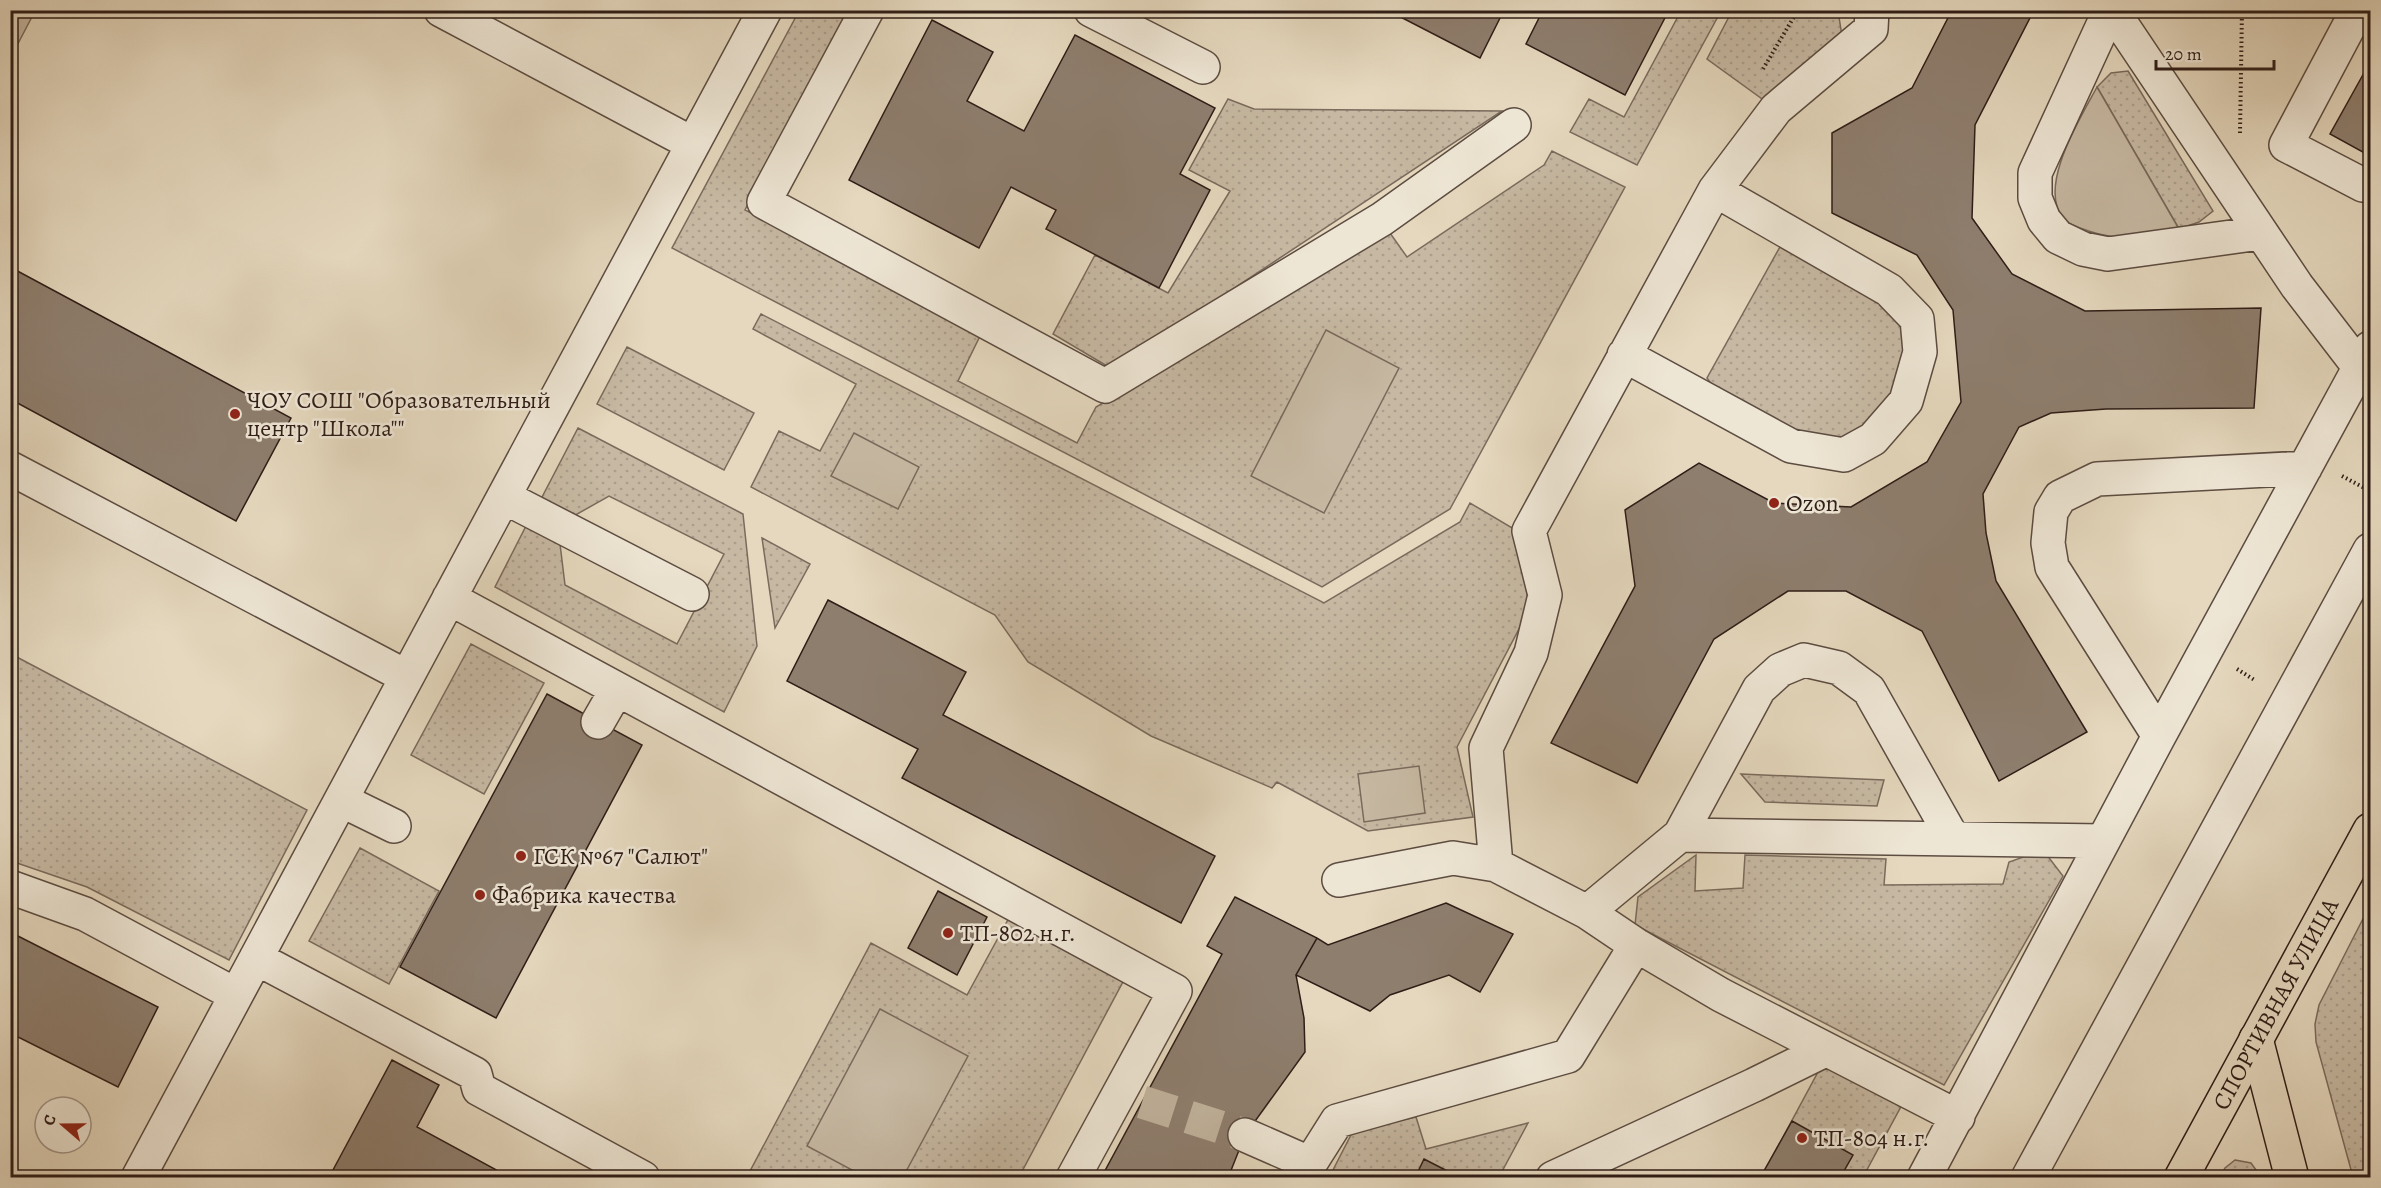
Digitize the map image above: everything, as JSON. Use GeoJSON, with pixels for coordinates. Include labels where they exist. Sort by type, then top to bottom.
{"type":"FeatureCollection","features":[{"type":"Feature","properties":{"kind":"main road","name":"СПОРТИВНАЯ УЛИЦА"},"geometry":{"type":"LineString","coordinates":[[2181,1178],[2370,830]]}},
{"type":"Feature","properties":{"kind":"main road"},"geometry":{"type":"LineString","coordinates":[[2256,1039],[2292,1178]]}},
{"type":"Feature","properties":{"kind":"lane"},"geometry":{"type":"LineString","coordinates":[[441,10],[693,144]]}},
{"type":"Feature","properties":{"kind":"lane"},"geometry":{"type":"LineString","coordinates":[[138,1178],[765,10]]}},
{"type":"Feature","properties":{"kind":"lane"},"geometry":{"type":"LineString","coordinates":[[867,10],[764,202],[1105,386],[1382,219],[1514,125]]}},
{"type":"Feature","properties":{"kind":"lane"},"geometry":{"type":"LineString","coordinates":[[1091,10],[1203,67]]}},
{"type":"Feature","properties":{"kind":"lane"},"geometry":{"type":"LineString","coordinates":[[1497,865],[1486,748],[1531,652],[1545,594],[1528,531],[1715,190],[1776,109],[1871,29],[1872,10]]}},
{"type":"Feature","properties":{"kind":"lane"},"geometry":{"type":"LineString","coordinates":[[1924,1178],[2159,736],[2365,358],[2297,286],[2111,10]]}},
{"type":"Feature","properties":{"kind":"lane"},"geometry":{"type":"LineString","coordinates":[[2111,10],[2035,173],[2035,198],[2044,220],[2058,237],[2082,249],[2108,254],[2260,233]]}},
{"type":"Feature","properties":{"kind":"lane"},"geometry":{"type":"LineString","coordinates":[[2359,15],[2286,145],[2363,185]]}},
{"type":"Feature","properties":{"kind":"lane"},"geometry":{"type":"LineString","coordinates":[[1624,355],[1791,447],[1844,455],[1873,439],[1906,401],[1920,352],[1917,320],[1889,290],[1715,190]]}},
{"type":"Feature","properties":{"kind":"lane"},"geometry":{"type":"LineString","coordinates":[[10,468],[407,677]]}},
{"type":"Feature","properties":{"kind":"lane"},"geometry":{"type":"LineString","coordinates":[[2159,736],[2052,567],[2048,543],[2051,512],[2061,497],[2097,479],[2304,468]]}},
{"type":"Feature","properties":{"kind":"lane"},"geometry":{"type":"LineString","coordinates":[[504,497],[693,594]]}},
{"type":"Feature","properties":{"kind":"lane"},"geometry":{"type":"LineString","coordinates":[[2028,1178],[2370,550]]}},
{"type":"Feature","properties":{"kind":"lane"},"geometry":{"type":"LineString","coordinates":[[449,598],[1175,991],[1131,1097],[1073,1178]]}},
{"type":"Feature","properties":{"kind":"lane"},"geometry":{"type":"LineString","coordinates":[[1587,912],[1680,835],[1759,689],[1780,670],[1804,660],[1839,668],[1869,690],[1952,837]]}},
{"type":"Feature","properties":{"kind":"lane"},"geometry":{"type":"LineString","coordinates":[[598,722],[617,689]]}},
{"type":"Feature","properties":{"kind":"lane"},"geometry":{"type":"LineString","coordinates":[[341,800],[394,826]]}},
{"type":"Feature","properties":{"kind":"lane"},"geometry":{"type":"LineString","coordinates":[[1680,835],[1952,837],[2103,841]]}},
{"type":"Feature","properties":{"kind":"lane"},"geometry":{"type":"LineString","coordinates":[[1339,880],[1453,858],[1497,865],[1587,912],[1636,945],[1721,995],[1958,1117]]}},
{"type":"Feature","properties":{"kind":"lane"},"geometry":{"type":"LineString","coordinates":[[10,887],[84,914],[236,995]]}},
{"type":"Feature","properties":{"kind":"lane"},"geometry":{"type":"LineString","coordinates":[[1245,1135],[1305,1170],[1337,1121],[1568,1056],[1636,945]]}},
{"type":"Feature","properties":{"kind":"lane"},"geometry":{"type":"LineString","coordinates":[[256,958],[475,1074],[479,1089],[643,1178]]}},
{"type":"Feature","properties":{"kind":"lane"},"geometry":{"type":"LineString","coordinates":[[1553,1178],[1755,1085],[1825,1050]]}},
{"type":"Feature","properties":{"kind":"path"},"geometry":{"type":"LineString","coordinates":[[1762,70],[1798,10]]}},
{"type":"Feature","properties":{"kind":"path"},"geometry":{"type":"LineString","coordinates":[[2240,138],[2242,10]]}},
{"type":"Feature","properties":{"kind":"path"},"geometry":{"type":"LineString","coordinates":[[2205,651],[2289,700]]}},
{"type":"Feature","properties":{"kind":"shaded area"},"geometry":{"type":"Polygon","coordinates":[[[10,11],[35,11],[11,57],[10,11]]]}},
{"type":"Feature","properties":{"kind":"shaded area"},"geometry":{"type":"Polygon","coordinates":[[[799,11],[851,11],[745,210],[981,334],[958,381],[1077,443],[1096,407],[1390,233],[1407,257],[1544,165],[1552,151],[1625,187],[1450,509],[1322,587],[672,248],[799,11]]]}},
{"type":"Feature","properties":{"kind":"shaded area"},"geometry":{"type":"Polygon","coordinates":[[[1681,11],[1721,11],[1637,165],[1570,132],[1589,99],[1624,117],[1681,11]]]}},
{"type":"Feature","properties":{"kind":"shaded area"},"geometry":{"type":"Polygon","coordinates":[[[1732,11],[1838,11],[1842,36],[1776,109],[1707,59],[1732,11]]]}},
{"type":"Feature","properties":{"kind":"shaded area"},"geometry":{"type":"Polygon","coordinates":[[[2128,71],[2213,211],[2199,222],[2179,229],[2097,87],[2111,73],[2128,71]]]}},
{"type":"Feature","properties":{"kind":"shaded area"},"geometry":{"type":"Polygon","coordinates":[[[2097,87],[2179,229],[2139,236],[2116,237],[2088,231],[2064,219],[2057,206],[2055,190],[2058,172],[2072,134],[2097,87]]]}},
{"type":"Feature","properties":{"kind":"shaded area"},"geometry":{"type":"Polygon","coordinates":[[[1228,99],[1254,109],[1502,111],[1112,369],[1053,334],[1095,255],[1168,293],[1230,191],[1189,170],[1228,99]]]}},
{"type":"Feature","properties":{"kind":"shaded area"},"geometry":{"type":"Polygon","coordinates":[[[1781,245],[1889,290],[1921,362],[1844,455],[1732,413],[1707,378],[1781,245]]]}},
{"type":"Feature","properties":{"kind":"shaded area"},"geometry":{"type":"Polygon","coordinates":[[[761,314],[1324,603],[1460,522],[1470,503],[1519,532],[1529,610],[1457,747],[1473,817],[1368,831],[1277,782],[1272,788],[1151,736],[1028,662],[995,615],[751,487],[779,431],[820,451],[856,384],[753,329],[761,314]]]}},
{"type":"Feature","properties":{"kind":"shaded area"},"geometry":{"type":"Polygon","coordinates":[[[1326,330],[1399,368],[1324,513],[1251,476],[1326,330]]]}},
{"type":"Feature","properties":{"kind":"shaded area"},"geometry":{"type":"Polygon","coordinates":[[[627,347],[754,413],[724,470],[597,404],[627,347]]]}},
{"type":"Feature","properties":{"kind":"shaded area"},"geometry":{"type":"Polygon","coordinates":[[[578,428],[743,514],[757,646],[724,712],[495,587],[526,526],[560,544],[565,585],[677,644],[724,554],[609,496],[572,517],[540,501],[578,428]]]}},
{"type":"Feature","properties":{"kind":"shaded area"},"geometry":{"type":"Polygon","coordinates":[[[854,433],[919,467],[898,509],[831,476],[854,433]]]}},
{"type":"Feature","properties":{"kind":"shaded area"},"geometry":{"type":"Polygon","coordinates":[[[762,538],[810,564],[775,628],[762,538]]]}},
{"type":"Feature","properties":{"kind":"shaded area"},"geometry":{"type":"Polygon","coordinates":[[[471,644],[544,683],[484,794],[411,755],[471,644]]]}},
{"type":"Feature","properties":{"kind":"shaded area"},"geometry":{"type":"Polygon","coordinates":[[[11,654],[307,810],[229,960],[87,887],[11,861],[11,654]]]}},
{"type":"Feature","properties":{"kind":"shaded area"},"geometry":{"type":"Polygon","coordinates":[[[1419,766],[1425,813],[1364,822],[1358,774],[1419,766]]]}},
{"type":"Feature","properties":{"kind":"shaded area"},"geometry":{"type":"Polygon","coordinates":[[[1741,774],[1884,780],[1877,806],[1765,802],[1741,774]]]}},
{"type":"Feature","properties":{"kind":"shaded area"},"geometry":{"type":"Polygon","coordinates":[[[360,848],[439,891],[389,984],[309,941],[360,848]]]}},
{"type":"Feature","properties":{"kind":"shaded area"},"geometry":{"type":"Polygon","coordinates":[[[2043,850],[2063,876],[1944,1085],[1635,925],[1638,897],[1696,855],[1695,891],[1743,888],[1745,855],[1886,859],[1884,885],[2003,884],[2009,862],[2043,850]]]}},
{"type":"Feature","properties":{"kind":"shaded area"},"geometry":{"type":"Polygon","coordinates":[[[2370,905],[2370,1177],[2353,1177],[2316,1042],[2315,1024],[2319,1005],[2370,905]]]}},
{"type":"Feature","properties":{"kind":"shaded area"},"geometry":{"type":"Polygon","coordinates":[[[1010,916],[1125,978],[1019,1177],[757,1178],[749,1173],[871,943],[967,995],[1010,916]]]}},
{"type":"Feature","properties":{"kind":"shaded area"},"geometry":{"type":"Polygon","coordinates":[[[880,1009],[968,1056],[903,1177],[865,1177],[807,1146],[880,1009]]]}},
{"type":"Feature","properties":{"kind":"shaded area"},"geometry":{"type":"Polygon","coordinates":[[[1825,1059],[1904,1101],[1863,1177],[1761,1178],[1825,1059]]]}},
{"type":"Feature","properties":{"kind":"shaded area"},"geometry":{"type":"Polygon","coordinates":[[[1416,1117],[1426,1149],[1528,1123],[1499,1177],[1348,1178],[1333,1170],[1353,1131],[1416,1117]]]}},
{"type":"Feature","properties":{"kind":"shaded area"},"geometry":{"type":"Polygon","coordinates":[[[2235,1160],[2251,1163],[2261,1177],[2220,1177],[2225,1168],[2235,1160]]]}},
{"type":"Feature","properties":{"kind":"building"},"geometry":{"type":"Polygon","coordinates":[[[1387,10],[1504,10],[1480,58],[1387,10]]]}},
{"type":"Feature","properties":{"kind":"building"},"geometry":{"type":"Polygon","coordinates":[[[1543,10],[1669,10],[1625,95],[1526,44],[1543,10]]]}},
{"type":"Feature","properties":{"kind":"building"},"geometry":{"type":"Polygon","coordinates":[[[1952,10],[2034,10],[1975,125],[1972,218],[2012,274],[2085,311],[2261,308],[2254,408],[2106,409],[2051,413],[2019,427],[1983,494],[1986,533],[1996,581],[2087,732],[1999,781],[1922,631],[1846,591],[1788,591],[1714,639],[1637,783],[1551,743],[1635,586],[1625,510],[1699,463],[1774,503],[1851,507],[1927,462],[1961,402],[1953,310],[1917,255],[1832,213],[1832,133],[1912,88],[1952,10]]]}},
{"type":"Feature","properties":{"kind":"building"},"geometry":{"type":"Polygon","coordinates":[[[932,20],[993,52],[967,101],[1024,131],[1075,35],[1215,108],[1180,174],[1210,190],[1159,288],[1046,229],[1056,210],[1011,187],[979,248],[849,180],[932,20]]]}},
{"type":"Feature","properties":{"kind":"building"},"geometry":{"type":"Polygon","coordinates":[[[2370,65],[2370,156],[2330,134],[2370,65]]]}},
{"type":"Feature","properties":{"kind":"building"},"geometry":{"type":"Polygon","coordinates":[[[10,267],[291,418],[236,521],[10,399],[10,267]]]}},
{"type":"Feature","properties":{"kind":"building"},"geometry":{"type":"Polygon","coordinates":[[[828,600],[966,672],[943,715],[1215,856],[1181,923],[902,778],[918,749],[787,681],[828,600]]]}},
{"type":"Feature","properties":{"kind":"building","name":"ГСК №67 \"Салют\""},"geometry":{"type":"Polygon","coordinates":[[[547,694],[642,745],[496,1018],[400,967],[547,694]]]}},
{"type":"Feature","properties":{"kind":"building","name":"ТП-802 н.г."},"geometry":{"type":"Polygon","coordinates":[[[938,891],[987,917],[957,975],[908,948],[938,891]]]}},
{"type":"Feature","properties":{"kind":"building"},"geometry":{"type":"Polygon","coordinates":[[[1235,897],[1317,938],[1296,975],[1304,1018],[1305,1052],[1245,1135],[1228,1178],[1101,1178],[1222,954],[1207,946],[1235,897]]]}},
{"type":"Feature","properties":{"kind":"building"},"geometry":{"type":"Polygon","coordinates":[[[1446,903],[1513,934],[1480,992],[1449,975],[1390,995],[1370,1011],[1296,975],[1317,938],[1328,945],[1446,903]]]}},
{"type":"Feature","properties":{"kind":"building"},"geometry":{"type":"Polygon","coordinates":[[[10,932],[158,1007],[118,1087],[10,1033],[10,932]]]}},
{"type":"Feature","properties":{"kind":"building"},"geometry":{"type":"Polygon","coordinates":[[[392,1060],[439,1085],[417,1127],[511,1178],[346,1178],[333,1170],[392,1060]]]}},
{"type":"Feature","properties":{"kind":"building","name":"ТП-804 н.г."},"geometry":{"type":"Polygon","coordinates":[[[1792,1121],[1853,1155],[1840,1178],[1760,1178],[1792,1121]]]}},
{"type":"Feature","properties":{"kind":"building"},"geometry":{"type":"Polygon","coordinates":[[[1424,1159],[1461,1178],[1415,1178],[1424,1159]]]}},
{"type":"Feature","properties":{"kind":"tunnel"},"geometry":{"type":"LineString","coordinates":[[1142,1102],[1245,1135]]}},
{"type":"Feature","properties":{"kind":"place","name":"ЧОУ СОШ \"Образовательный центр \"Школа\"\""},"geometry":{"type":"Point","coordinates":[235,414]}},
{"type":"Feature","properties":{"kind":"place","name":"Ozon"},"geometry":{"type":"Point","coordinates":[1774,503]}},
{"type":"Feature","properties":{"kind":"place","name":"ГСК №67 \"Салют\""},"geometry":{"type":"Point","coordinates":[521,856]}},
{"type":"Feature","properties":{"kind":"place","name":"Фабрика качества"},"geometry":{"type":"Point","coordinates":[480,895]}},
{"type":"Feature","properties":{"kind":"place","name":"ТП-802 н.г."},"geometry":{"type":"Point","coordinates":[948,933]}},
{"type":"Feature","properties":{"kind":"place","name":"ТП-804 н.г."},"geometry":{"type":"Point","coordinates":[1802,1138]}}]}
